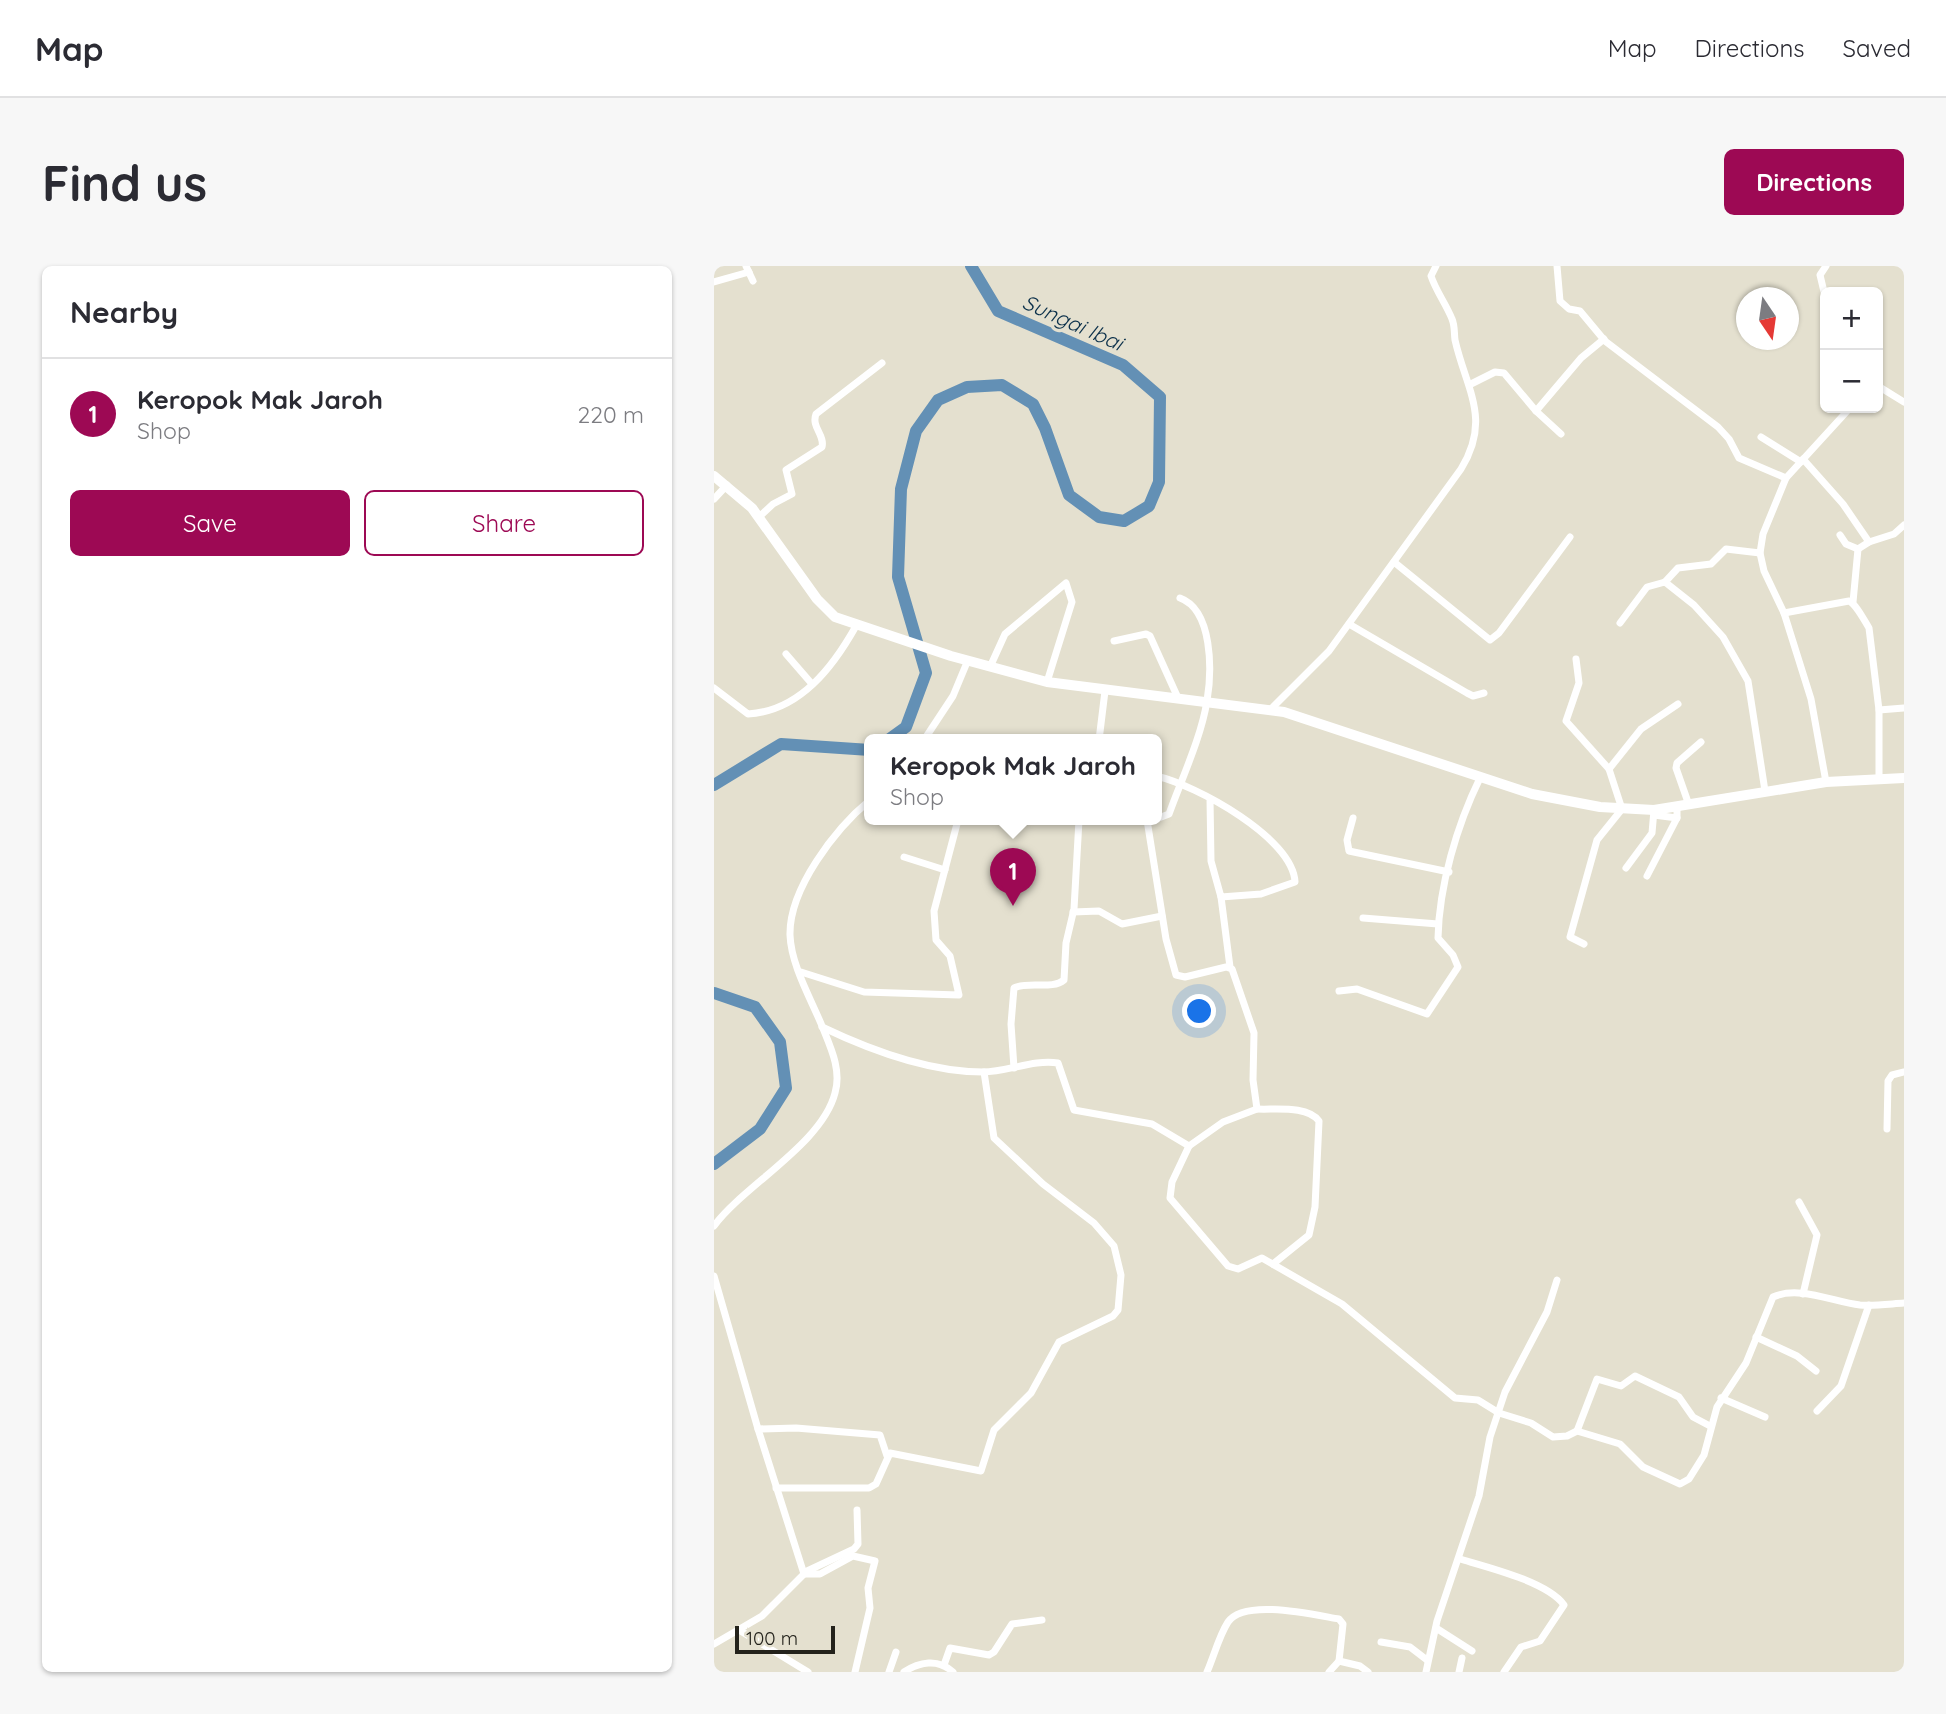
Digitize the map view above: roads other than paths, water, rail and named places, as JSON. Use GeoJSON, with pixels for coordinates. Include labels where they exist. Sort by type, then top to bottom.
{"type":"FeatureCollection","features":[{"type":"Feature","properties":{"kind":"main road"},"geometry":{"type":"LineString","coordinates":[[714,476],[727,485],[759,517],[822,606],[835,617],[951,656],[1047,682],[1270,710],[1532,794],[1622,809],[1654,812],[1765,790],[1826,782],[1904,778]]}},
{"type":"Feature","properties":{"kind":"street"},"geometry":{"type":"LineString","coordinates":[[1270,710],[1329,651],[1469,457],[1477,412],[1471,384],[1455,340],[1454,322],[1431,276],[1436,266]]}},
{"type":"Feature","properties":{"kind":"street"},"geometry":{"type":"LineString","coordinates":[[1557,266],[1560,301],[1585,316],[1604,339],[1718,427],[1729,439],[1739,458],[1786,478]]}},
{"type":"Feature","properties":{"kind":"street"},"geometry":{"type":"LineString","coordinates":[[1823,287],[1820,275],[1826,266]]}},
{"type":"Feature","properties":{"kind":"street"},"geometry":{"type":"LineString","coordinates":[[714,282],[748,269],[753,281]]}},
{"type":"Feature","properties":{"kind":"street"},"geometry":{"type":"LineString","coordinates":[[1536,411],[1581,358],[1604,339]]}},
{"type":"Feature","properties":{"kind":"street"},"geometry":{"type":"LineString","coordinates":[[759,517],[773,504],[792,495],[786,470],[823,445],[814,423],[816,414],[882,363]]}},
{"type":"Feature","properties":{"kind":"street"},"geometry":{"type":"LineString","coordinates":[[1471,384],[1500,372],[1536,411],[1562,433]]}},
{"type":"Feature","properties":{"kind":"street"},"geometry":{"type":"LineString","coordinates":[[1883,389],[1904,402]]}},
{"type":"Feature","properties":{"kind":"street"},"geometry":{"type":"LineString","coordinates":[[1826,782],[1811,699],[1784,613],[1764,571],[1760,553],[1763,534],[1786,478],[1845,413]]}},
{"type":"Feature","properties":{"kind":"street"},"geometry":{"type":"LineString","coordinates":[[1761,437],[1802,460],[1843,504],[1869,542]]}},
{"type":"Feature","properties":{"kind":"street"},"geometry":{"type":"LineString","coordinates":[[714,499],[727,485]]}},
{"type":"Feature","properties":{"kind":"street"},"geometry":{"type":"LineString","coordinates":[[1858,549],[1869,542],[1894,534],[1904,525]]}},
{"type":"Feature","properties":{"kind":"street"},"geometry":{"type":"LineString","coordinates":[[1840,535],[1846,544],[1858,549]]}},
{"type":"Feature","properties":{"kind":"street"},"geometry":{"type":"LineString","coordinates":[[1394,562],[1490,640],[1499,634],[1570,537]]}},
{"type":"Feature","properties":{"kind":"street"},"geometry":{"type":"LineString","coordinates":[[1620,623],[1647,587],[1665,582],[1678,568],[1711,564],[1726,549],[1760,553]]}},
{"type":"Feature","properties":{"kind":"street"},"geometry":{"type":"LineString","coordinates":[[1858,549],[1853,602],[1870,633],[1879,710],[1880,778]]}},
{"type":"Feature","properties":{"kind":"street"},"geometry":{"type":"LineString","coordinates":[[1665,582],[1694,605],[1720,633],[1748,681],[1765,790]]}},
{"type":"Feature","properties":{"kind":"street"},"geometry":{"type":"LineString","coordinates":[[990,667],[1005,634],[1066,583],[1072,602],[1047,682]]}},
{"type":"Feature","properties":{"kind":"street"},"geometry":{"type":"LineString","coordinates":[[1162,817],[1169,814],[1207,702],[1203,620],[1193,604],[1180,598]]}},
{"type":"Feature","properties":{"kind":"street"},"geometry":{"type":"LineString","coordinates":[[1784,613],[1853,602]]}},
{"type":"Feature","properties":{"kind":"street"},"geometry":{"type":"LineString","coordinates":[[1349,624],[1466,693],[1473,696],[1485,693]]}},
{"type":"Feature","properties":{"kind":"street"},"geometry":{"type":"LineString","coordinates":[[714,688],[751,714],[791,702],[833,663],[856,626]]}},
{"type":"Feature","properties":{"kind":"street"},"geometry":{"type":"LineString","coordinates":[[1114,641],[1146,634],[1150,636],[1178,698]]}},
{"type":"Feature","properties":{"kind":"street"},"geometry":{"type":"LineString","coordinates":[[786,654],[812,684]]}},
{"type":"Feature","properties":{"kind":"street"},"geometry":{"type":"LineString","coordinates":[[1576,659],[1579,682],[1566,721],[1609,769],[1622,809],[1597,840],[1576,913],[1570,937],[1584,944]]}},
{"type":"Feature","properties":{"kind":"street"},"geometry":{"type":"LineString","coordinates":[[928,734],[953,696],[968,660]]}},
{"type":"Feature","properties":{"kind":"street"},"geometry":{"type":"LineString","coordinates":[[1100,734],[1105,691]]}},
{"type":"Feature","properties":{"kind":"street"},"geometry":{"type":"LineString","coordinates":[[1609,769],[1641,729],[1678,704]]}},
{"type":"Feature","properties":{"kind":"street"},"geometry":{"type":"LineString","coordinates":[[1879,710],[1904,708]]}},
{"type":"Feature","properties":{"kind":"street"},"geometry":{"type":"LineString","coordinates":[[1689,805],[1676,768],[1677,763],[1701,742]]}},
{"type":"Feature","properties":{"kind":"street"},"geometry":{"type":"LineString","coordinates":[[1162,777],[1180,782],[1231,809],[1289,858],[1295,882],[1290,886],[1253,895],[1221,897]]}},
{"type":"Feature","properties":{"kind":"street"},"geometry":{"type":"LineString","coordinates":[[1339,991],[1357,989],[1427,1014],[1431,1012],[1458,967],[1453,955],[1438,939],[1438,924],[1467,808],[1480,778]]}},
{"type":"Feature","properties":{"kind":"street"},"geometry":{"type":"LineString","coordinates":[[1210,799],[1211,861],[1221,897],[1230,967],[1254,1033],[1253,1080],[1257,1109]]}},
{"type":"Feature","properties":{"kind":"street"},"geometry":{"type":"LineString","coordinates":[[714,1226],[789,1156],[826,1113],[834,1098],[837,1080],[834,1059],[790,935],[797,902],[812,870],[834,837],[864,806]]}},
{"type":"Feature","properties":{"kind":"street"},"geometry":{"type":"LineString","coordinates":[[1647,876],[1677,818],[1677,807]]}},
{"type":"Feature","properties":{"kind":"street"},"geometry":{"type":"LineString","coordinates":[[1626,868],[1652,833],[1654,812],[1677,818]]}},
{"type":"Feature","properties":{"kind":"street"},"geometry":{"type":"LineString","coordinates":[[1353,818],[1347,840],[1349,850],[1449,872]]}},
{"type":"Feature","properties":{"kind":"street"},"geometry":{"type":"LineString","coordinates":[[801,972],[869,993],[960,995],[950,956],[935,936],[934,911],[957,825]]}},
{"type":"Feature","properties":{"kind":"street"},"geometry":{"type":"LineString","coordinates":[[1014,1068],[1013,990],[1023,984],[1062,983],[1073,912],[1079,825]]}},
{"type":"Feature","properties":{"kind":"street"},"geometry":{"type":"LineString","coordinates":[[1152,825],[1162,916],[1176,975],[1185,977],[1230,967]]}},
{"type":"Feature","properties":{"kind":"street"},"geometry":{"type":"LineString","coordinates":[[904,857],[945,870]]}},
{"type":"Feature","properties":{"kind":"street"},"geometry":{"type":"LineString","coordinates":[[1073,912],[1105,913],[1122,924],[1162,916]]}},
{"type":"Feature","properties":{"kind":"street"},"geometry":{"type":"LineString","coordinates":[[1363,918],[1438,924]]}},
{"type":"Feature","properties":{"kind":"street"},"geometry":{"type":"LineString","coordinates":[[822,1027],[886,1055],[984,1072],[1058,1063],[1074,1110],[1152,1124],[1189,1146]]}},
{"type":"Feature","properties":{"kind":"street"},"geometry":{"type":"LineString","coordinates":[[887,1456],[895,1454],[981,1471],[985,1466],[994,1430],[1031,1393],[1059,1342],[1113,1316],[1118,1310],[1120,1262],[1114,1246],[1094,1223],[1043,1184],[994,1138],[984,1072]]}},
{"type":"Feature","properties":{"kind":"street"},"geometry":{"type":"LineString","coordinates":[[1887,1129],[1888,1081],[1892,1075],[1904,1072]]}},
{"type":"Feature","properties":{"kind":"street"},"geometry":{"type":"LineString","coordinates":[[1273,1264],[1309,1235],[1315,1207],[1319,1121],[1314,1115],[1293,1110],[1257,1109],[1223,1122],[1189,1146],[1170,1189],[1176,1206],[1228,1266],[1238,1269],[1258,1258],[1273,1264],[1342,1304],[1451,1396],[1460,1400],[1478,1400],[1499,1413],[1520,1418],[1553,1437],[1567,1436],[1577,1431],[1597,1379],[1621,1386],[1635,1376],[1679,1397],[1693,1418],[1710,1426]]}},
{"type":"Feature","properties":{"kind":"street"},"geometry":{"type":"LineString","coordinates":[[1799,1202],[1817,1235],[1803,1294]]}},
{"type":"Feature","properties":{"kind":"street"},"geometry":{"type":"LineString","coordinates":[[714,1276],[782,1487],[781,1502],[804,1573]]}},
{"type":"Feature","properties":{"kind":"street"},"geometry":{"type":"LineString","coordinates":[[1426,1672],[1436,1628],[1460,1559],[1506,1388],[1547,1312],[1557,1280]]}},
{"type":"Feature","properties":{"kind":"street"},"geometry":{"type":"LineString","coordinates":[[1577,1431],[1620,1444],[1643,1467],[1680,1484],[1689,1479],[1704,1455],[1710,1426],[1721,1398],[1746,1363],[1773,1297],[1803,1294],[1869,1306],[1904,1303]]}},
{"type":"Feature","properties":{"kind":"street"},"geometry":{"type":"LineString","coordinates":[[1817,1411],[1841,1386],[1869,1306]]}},
{"type":"Feature","properties":{"kind":"street"},"geometry":{"type":"LineString","coordinates":[[1756,1337],[1797,1356],[1816,1371]]}},
{"type":"Feature","properties":{"kind":"street"},"geometry":{"type":"LineString","coordinates":[[1721,1398],[1765,1417]]}},
{"type":"Feature","properties":{"kind":"street"},"geometry":{"type":"LineString","coordinates":[[763,1428],[880,1435],[887,1456],[872,1487],[824,1490],[782,1487]]}},
{"type":"Feature","properties":{"kind":"street"},"geometry":{"type":"LineString","coordinates":[[714,1644],[762,1616],[804,1573],[858,1544],[857,1510]]}},
{"type":"Feature","properties":{"kind":"street"},"geometry":{"type":"LineString","coordinates":[[804,1573],[828,1571],[853,1556],[875,1561],[867,1588],[870,1608],[855,1672]]}},
{"type":"Feature","properties":{"kind":"street"},"geometry":{"type":"LineString","coordinates":[[1460,1559],[1501,1571],[1537,1587],[1564,1605],[1541,1641],[1523,1646],[1504,1672]]}},
{"type":"Feature","properties":{"kind":"street"},"geometry":{"type":"LineString","coordinates":[[1208,1672],[1229,1620],[1256,1610],[1339,1619],[1343,1624],[1339,1661],[1329,1672]]}},
{"type":"Feature","properties":{"kind":"street"},"geometry":{"type":"LineString","coordinates":[[944,1665],[950,1648],[989,1655],[994,1652],[1012,1624],[1042,1620]]}},
{"type":"Feature","properties":{"kind":"street"},"geometry":{"type":"LineString","coordinates":[[1436,1628],[1472,1651]]}},
{"type":"Feature","properties":{"kind":"street"},"geometry":{"type":"LineString","coordinates":[[734,1634],[808,1672]]}},
{"type":"Feature","properties":{"kind":"street"},"geometry":{"type":"LineString","coordinates":[[1381,1642],[1410,1647],[1427,1660]]}},
{"type":"Feature","properties":{"kind":"street"},"geometry":{"type":"LineString","coordinates":[[896,1652],[889,1670],[903,1672],[920,1664],[944,1665],[953,1672]]}},
{"type":"Feature","properties":{"kind":"street"},"geometry":{"type":"LineString","coordinates":[[1459,1672],[1462,1658]]}},
{"type":"Feature","properties":{"kind":"street"},"geometry":{"type":"LineString","coordinates":[[1339,1661],[1360,1666],[1368,1672]]}},
{"type":"Feature","properties":{"kind":"waterway","name":"Sungai Ibai"},"geometry":{"type":"LineString","coordinates":[[896,734],[906,727],[926,673],[898,577],[901,489],[916,431],[938,400],[967,387],[1002,385],[1033,404],[1045,428],[1069,495],[1099,517],[1124,521],[1149,506],[1159,482],[1160,397],[1123,365],[998,311],[971,266]]}},
{"type":"Feature","properties":{"kind":"waterway","name":"Sungai Ibai"},"geometry":{"type":"LineString","coordinates":[[714,785],[781,744],[864,750]]}},
{"type":"Feature","properties":{"kind":"waterway","name":"Sungai Ibai"},"geometry":{"type":"LineString","coordinates":[[714,993],[755,1007],[780,1042],[786,1088],[760,1129],[714,1164]]}},
{"type":"Feature","properties":{"kind":"place","name":"Keropok Mak Jaroh"},"geometry":{"type":"Point","coordinates":[1013,906]}}]}
